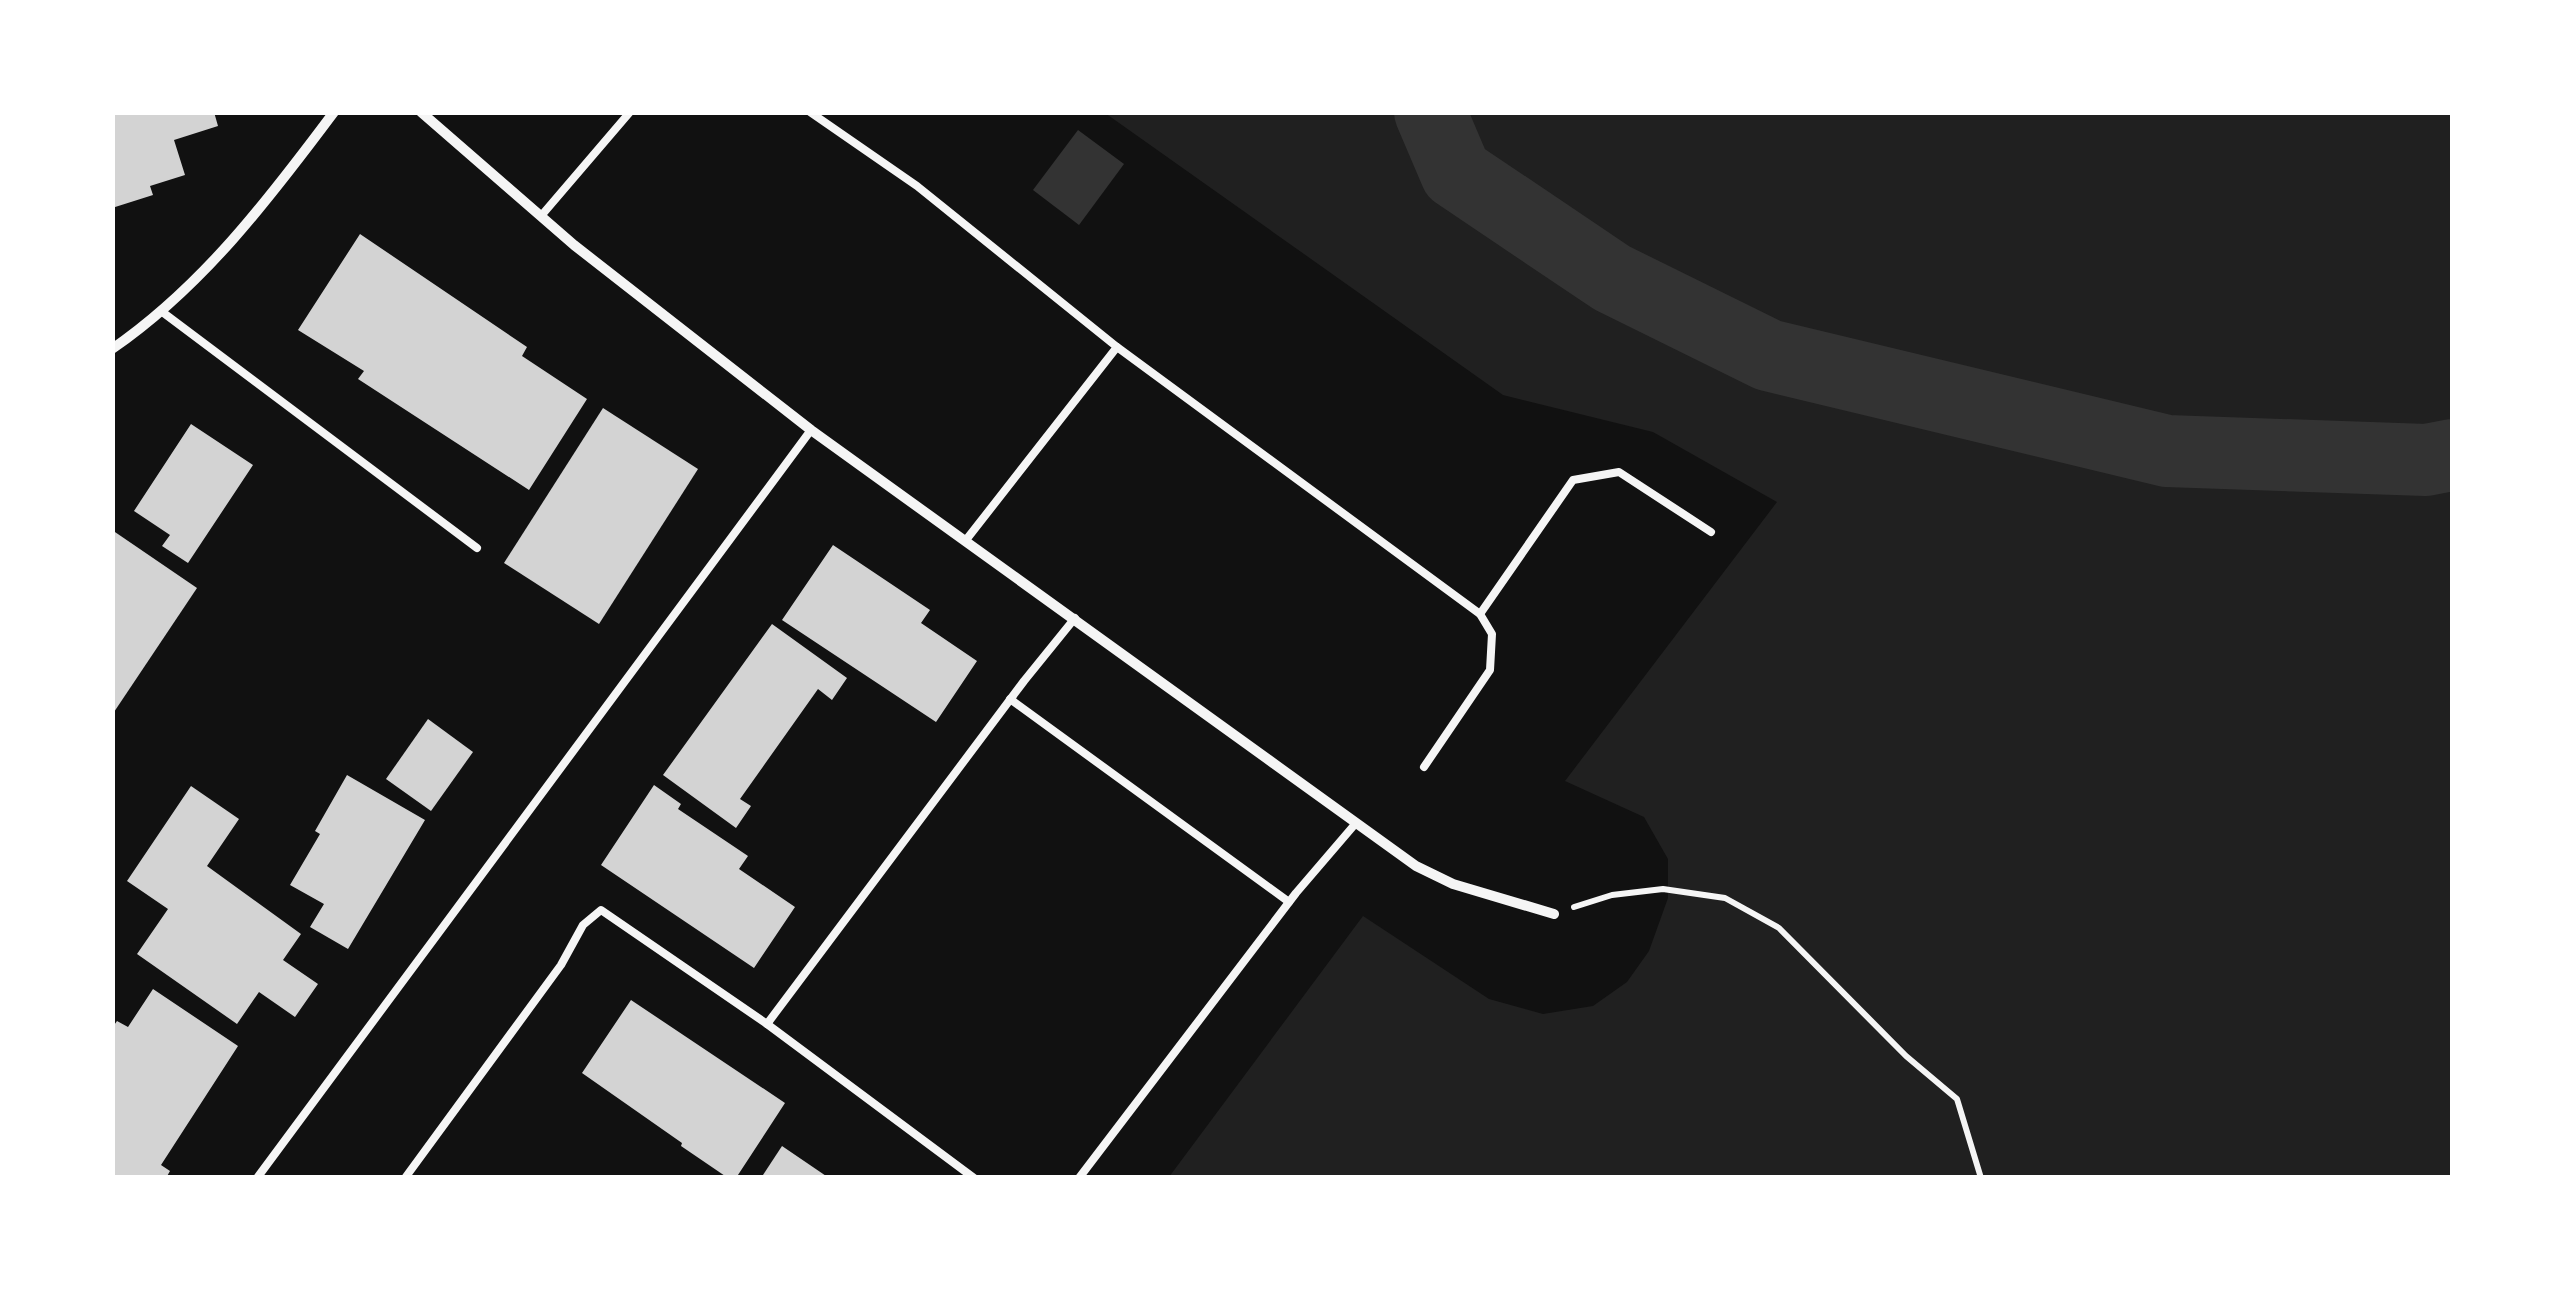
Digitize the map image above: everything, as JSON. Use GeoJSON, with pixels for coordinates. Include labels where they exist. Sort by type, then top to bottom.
{"type":"FeatureCollection","features":[{"type":"Feature","properties":{"kind":"street"},"geometry":{"type":"LineString","coordinates":[[112,348],[194,282],[264,203],[334,112]]}},
{"type":"Feature","properties":{"kind":"street"},"geometry":{"type":"LineString","coordinates":[[421,112],[541,216],[811,430],[1356,823],[1428,872],[1454,884],[1554,914]]}},
{"type":"Feature","properties":{"kind":"lane"},"geometry":{"type":"LineString","coordinates":[[541,216],[630,112]]}},
{"type":"Feature","properties":{"kind":"lane"},"geometry":{"type":"LineString","coordinates":[[810,112],[917,186],[1118,348],[1480,614],[1492,634],[1490,670],[1424,767]]}},
{"type":"Feature","properties":{"kind":"lane"},"geometry":{"type":"LineString","coordinates":[[160,311],[478,548]]}},
{"type":"Feature","properties":{"kind":"lane"},"geometry":{"type":"LineString","coordinates":[[966,540],[1118,348]]}},
{"type":"Feature","properties":{"kind":"lane"},"geometry":{"type":"LineString","coordinates":[[258,1178],[811,430]]}},
{"type":"Feature","properties":{"kind":"lane"},"geometry":{"type":"LineString","coordinates":[[1480,614],[1573,480],[1619,472],[1712,532]]}},
{"type":"Feature","properties":{"kind":"lane"},"geometry":{"type":"LineString","coordinates":[[767,1024],[1010,699],[1076,618]]}},
{"type":"Feature","properties":{"kind":"lane"},"geometry":{"type":"LineString","coordinates":[[1010,699],[1290,902]]}},
{"type":"Feature","properties":{"kind":"lane"},"geometry":{"type":"LineString","coordinates":[[1079,1178],[1296,894],[1356,823]]}},
{"type":"Feature","properties":{"kind":"lane"},"geometry":{"type":"LineString","coordinates":[[406,1178],[561,966],[583,925],[601,910],[767,1024],[974,1178]]}},
{"type":"Feature","properties":{"kind":"path"},"geometry":{"type":"LineString","coordinates":[[1554,914],[1612,894],[1663,889],[1725,898],[1779,928],[1906,1056],[1957,1099],[1981,1178]]}},
{"type":"Feature","properties":{"kind":"shaded area"},"geometry":{"type":"Polygon","coordinates":[[[1105,113],[2452,113],[2452,1177],[1169,1177],[1363,916],[1489,999],[1543,1014],[1593,1006],[1627,982],[1649,951],[1668,898],[1668,859],[1644,817],[1565,781],[1777,502],[1653,432],[1503,395],[1105,113]]]}},
{"type":"Feature","properties":{"kind":"shaded area"},"geometry":{"type":"Polygon","coordinates":[[[1078,130],[1124,164],[1079,225],[1033,190],[1078,130]]]}},
{"type":"Feature","properties":{"kind":"building"},"geometry":{"type":"Polygon","coordinates":[[[112,112],[214,112],[218,126],[174,140],[185,175],[150,186],[153,195],[112,208],[112,112]]]}},
{"type":"Feature","properties":{"kind":"building"},"geometry":{"type":"Polygon","coordinates":[[[360,234],[527,347],[522,356],[587,399],[529,490],[358,379],[364,371],[298,330],[360,234]]]}},
{"type":"Feature","properties":{"kind":"building"},"geometry":{"type":"Polygon","coordinates":[[[603,408],[698,469],[599,624],[504,563],[603,408]]]}},
{"type":"Feature","properties":{"kind":"building"},"geometry":{"type":"Polygon","coordinates":[[[191,424],[253,465],[188,563],[162,546],[170,535],[134,511],[191,424]]]}},
{"type":"Feature","properties":{"kind":"building"},"geometry":{"type":"Polygon","coordinates":[[[112,530],[197,588],[112,715],[112,530]]]}},
{"type":"Feature","properties":{"kind":"building"},"geometry":{"type":"Polygon","coordinates":[[[833,545],[930,610],[921,623],[977,661],[936,722],[782,620],[833,545]]]}},
{"type":"Feature","properties":{"kind":"building"},"geometry":{"type":"Polygon","coordinates":[[[772,624],[847,678],[832,700],[818,689],[740,799],[751,806],[736,828],[663,775],[772,624]]]}},
{"type":"Feature","properties":{"kind":"building"},"geometry":{"type":"Polygon","coordinates":[[[428,719],[473,752],[431,811],[386,779],[428,719]]]}},
{"type":"Feature","properties":{"kind":"building"},"geometry":{"type":"Polygon","coordinates":[[[347,775],[425,820],[348,949],[310,927],[324,904],[290,885],[320,834],[315,831],[347,775]]]}},
{"type":"Feature","properties":{"kind":"building"},"geometry":{"type":"Polygon","coordinates":[[[654,785],[681,804],[678,809],[748,856],[739,869],[795,907],[754,968],[601,865],[654,785]]]}},
{"type":"Feature","properties":{"kind":"building"},"geometry":{"type":"Polygon","coordinates":[[[191,786],[239,819],[207,866],[301,934],[283,960],[318,984],[295,1017],[259,992],[237,1024],[137,954],[168,909],[127,881],[191,786]]]}},
{"type":"Feature","properties":{"kind":"building"},"geometry":{"type":"Polygon","coordinates":[[[153,989],[238,1046],[161,1165],[170,1171],[166,1178],[112,1178],[112,1028],[117,1021],[128,1027],[153,989]]]}},
{"type":"Feature","properties":{"kind":"building"},"geometry":{"type":"Polygon","coordinates":[[[631,1000],[785,1103],[736,1178],[728,1178],[681,1146],[682,1143],[582,1073],[631,1000]]]}},
{"type":"Feature","properties":{"kind":"building"},"geometry":{"type":"Polygon","coordinates":[[[782,1146],[829,1178],[761,1178],[782,1146]]]}},
{"type":"Feature","properties":{"kind":"waterway"},"geometry":{"type":"LineString","coordinates":[[1430,112],[1456,173],[1612,278],[1768,355],[2167,451],[2426,460],[2452,455]]}}]}
